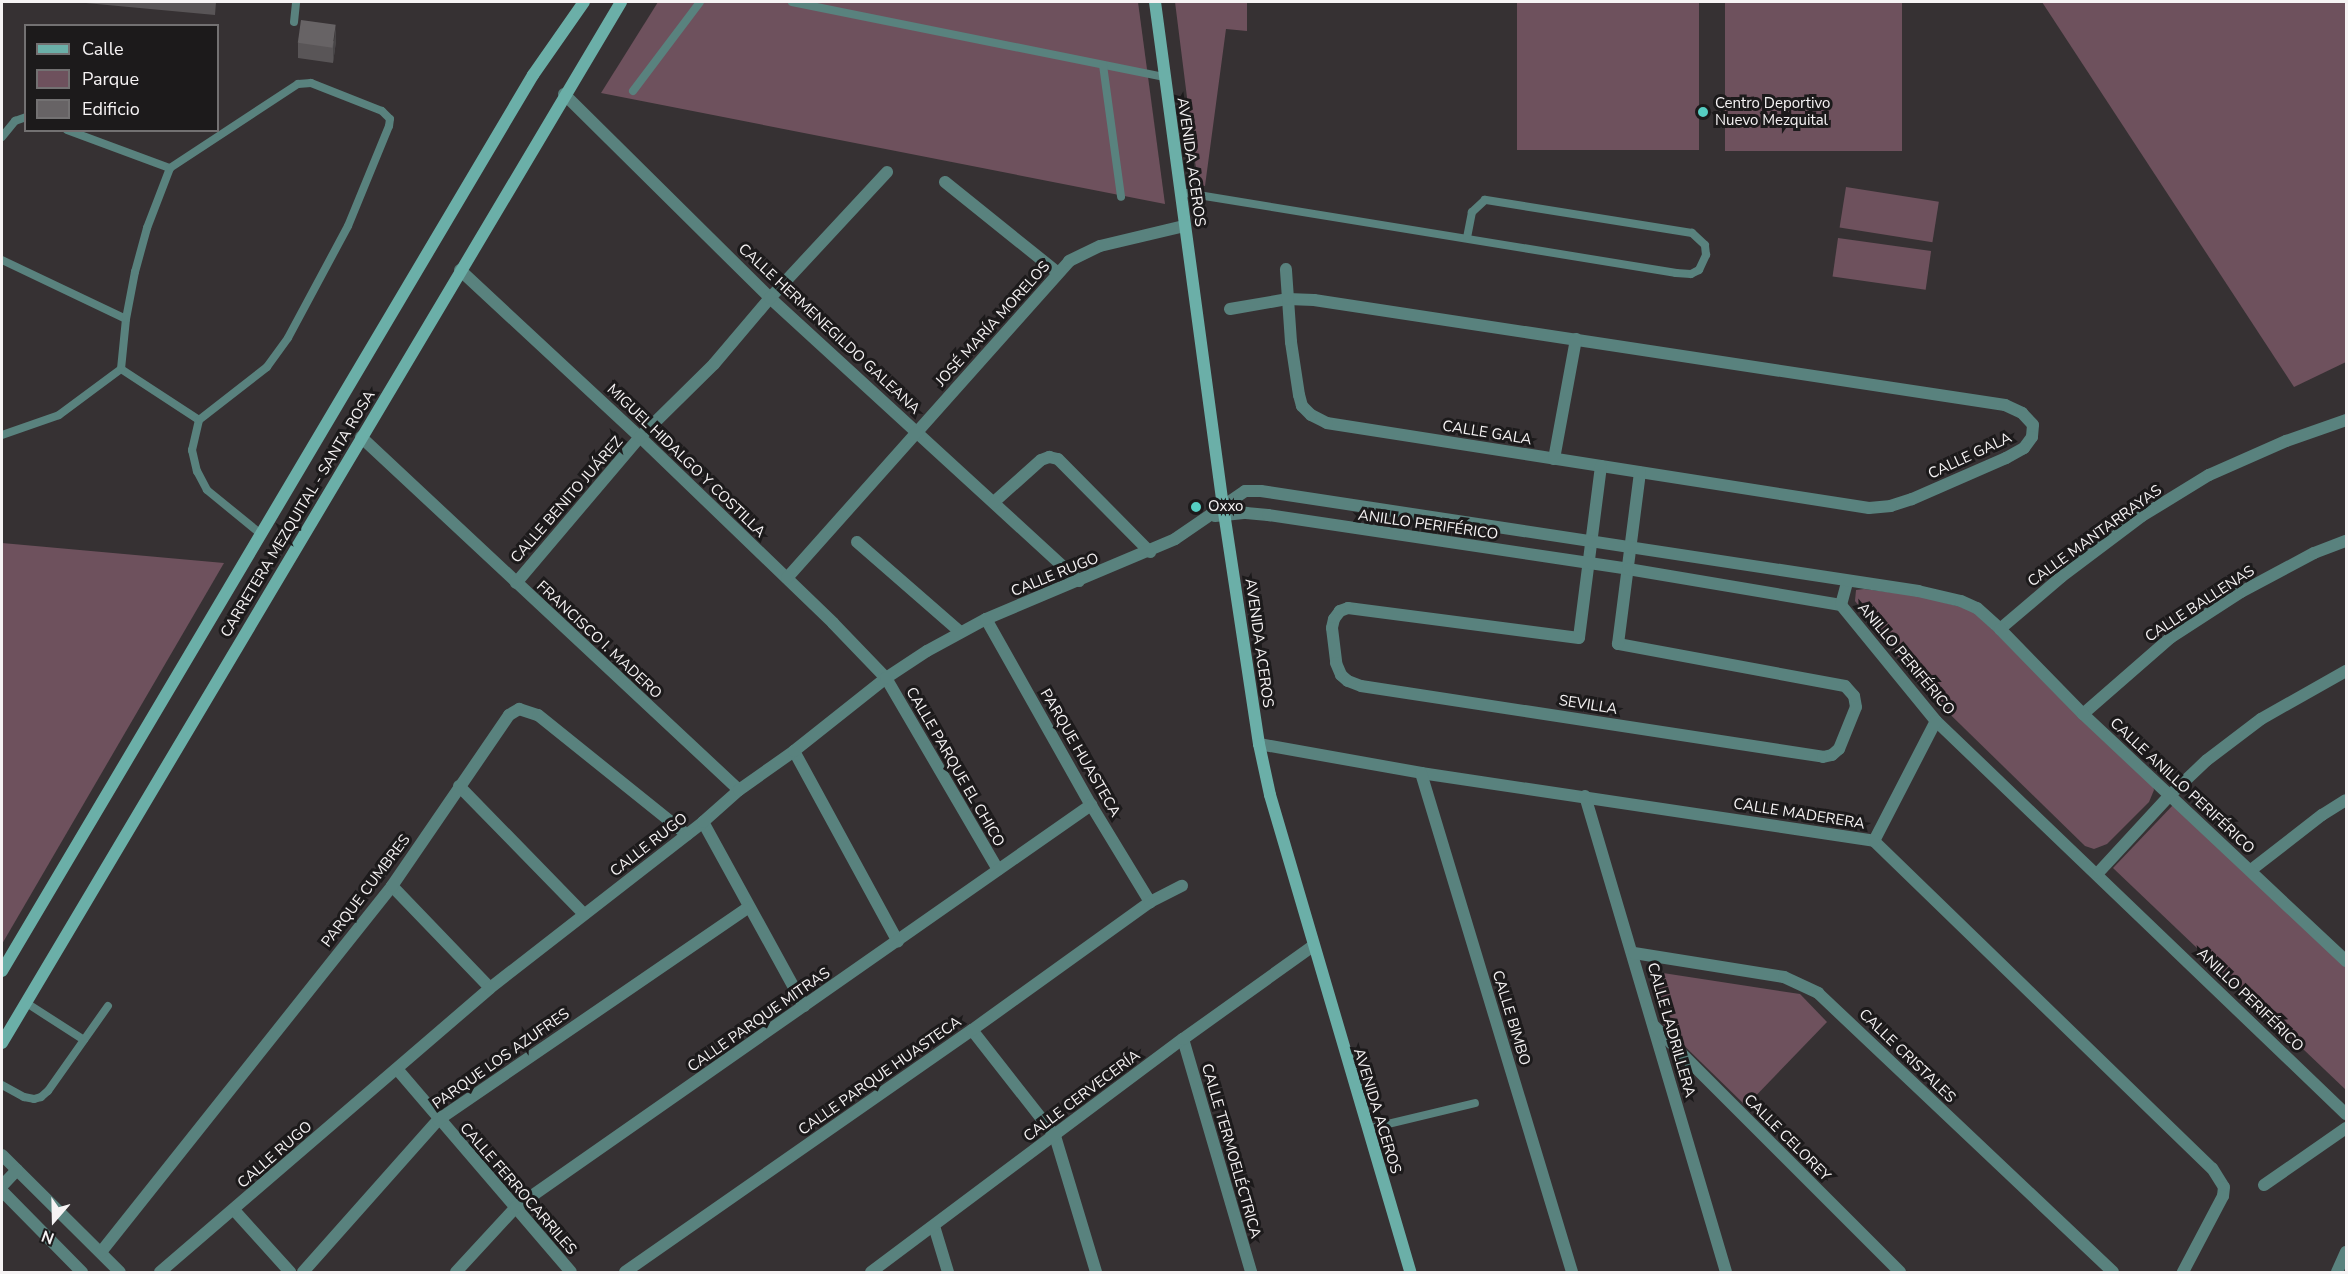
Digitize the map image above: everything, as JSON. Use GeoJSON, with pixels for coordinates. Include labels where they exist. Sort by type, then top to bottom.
{"type":"FeatureCollection","features":[{"type":"Feature","properties":{"kind":"main road","name":"CARRETERA MEZQUITAL - SANTA ROSA"},"geometry":{"type":"LineString","coordinates":[[2,971],[534,75],[584,2]]}},
{"type":"Feature","properties":{"kind":"main road","name":"CARRETERA MEZQUITAL - SANTA ROSA"},"geometry":{"type":"LineString","coordinates":[[2,1043],[564,94],[621,2]]}},
{"type":"Feature","properties":{"kind":"main road","name":"AVENIDA ACEROS"},"geometry":{"type":"LineString","coordinates":[[1155,2],[1184,226],[1259,744],[1270,795],[1313,946],[1410,1272]]}},
{"type":"Feature","properties":{"kind":"street","name":"CALLE HERMENEGILDO GALEANA"},"geometry":{"type":"LineString","coordinates":[[564,94],[770,298],[1078,581]]}},
{"type":"Feature","properties":{"kind":"street","name":"CALLE BENITO JUÁREZ"},"geometry":{"type":"LineString","coordinates":[[516,583],[640,437],[714,364],[770,298],[887,172]]}},
{"type":"Feature","properties":{"kind":"street"},"geometry":{"type":"LineString","coordinates":[[945,182],[1058,273]]}},
{"type":"Feature","properties":{"kind":"street","name":"JOSÉ MARÍA MORELOS"},"geometry":{"type":"LineString","coordinates":[[787,578],[1069,261],[1100,246],[1184,226]]}},
{"type":"Feature","properties":{"kind":"street","name":"CALLE GALA"},"geometry":{"type":"LineString","coordinates":[[1230,309],[1288,298],[1576,339],[2005,405],[2022,413],[2033,425],[2032,437],[2024,448],[1891,506],[1869,508],[1327,423],[1311,415],[1302,406],[1299,395],[1288,298],[1286,269]]}},
{"type":"Feature","properties":{"kind":"street","name":"MIGUEL HIDALGO Y COSTILLA"},"geometry":{"type":"LineString","coordinates":[[460,270],[640,437],[787,578],[886,678]]}},
{"type":"Feature","properties":{"kind":"street"},"geometry":{"type":"LineString","coordinates":[[1554,459],[1576,339]]}},
{"type":"Feature","properties":{"kind":"street","name":"CALLE MANTARRAYAS"},"geometry":{"type":"LineString","coordinates":[[2000,629],[2061,577],[2142,516],[2210,475],[2286,441],[2346,420]]}},
{"type":"Feature","properties":{"kind":"street","name":"FRANCISCO I. MADERO"},"geometry":{"type":"LineString","coordinates":[[361,437],[739,790]]}},
{"type":"Feature","properties":{"kind":"street"},"geometry":{"type":"LineString","coordinates":[[994,502],[1041,460],[1050,457],[1058,459],[1150,552]]}},
{"type":"Feature","properties":{"kind":"street"},"geometry":{"type":"LineString","coordinates":[[1590,563],[1601,466]]}},
{"type":"Feature","properties":{"kind":"street"},"geometry":{"type":"LineString","coordinates":[[1628,569],[1640,472]]}},
{"type":"Feature","properties":{"kind":"street","name":"ANILLO PERIFÉRICO"},"geometry":{"type":"LineString","coordinates":[[1224,510],[1245,491],[1261,491],[1918,591],[1961,601],[1977,609],[2000,629]]}},
{"type":"Feature","properties":{"kind":"street"},"geometry":{"type":"LineString","coordinates":[[1339,527],[1342,505]]}},
{"type":"Feature","properties":{"kind":"street","name":"ANILLO PERIFÉRICO"},"geometry":{"type":"LineString","coordinates":[[1224,510],[1590,563],[1841,604],[1936,721],[2098,873],[2346,1114]]}},
{"type":"Feature","properties":{"kind":"street","name":"CALLE RUGO"},"geometry":{"type":"LineString","coordinates":[[160,1272],[490,988],[687,835],[739,790],[794,751],[886,678],[960,632],[986,619],[1150,552],[1175,539],[1207,517],[1224,510]]}},
{"type":"Feature","properties":{"kind":"street","name":"CALLE BALLENAS"},"geometry":{"type":"LineString","coordinates":[[2083,714],[2170,638],[2241,592],[2314,553],[2346,541]]}},
{"type":"Feature","properties":{"kind":"street"},"geometry":{"type":"LineString","coordinates":[[857,542],[960,632]]}},
{"type":"Feature","properties":{"kind":"street","name":"SEVILLA"},"geometry":{"type":"LineString","coordinates":[[1590,563],[1579,639],[1348,608],[1340,611],[1334,619],[1332,628],[1336,663],[1341,675],[1348,681],[1361,686],[1823,757],[1832,755],[1839,748],[1856,708],[1854,696],[1845,686],[1618,644],[1628,569]]}},
{"type":"Feature","properties":{"kind":"street"},"geometry":{"type":"LineString","coordinates":[[1841,604],[1847,582]]}},
{"type":"Feature","properties":{"kind":"street","name":"PARQUE HUASTECA"},"geometry":{"type":"LineString","coordinates":[[986,619],[1091,805],[1150,902]]}},
{"type":"Feature","properties":{"kind":"street","name":"CALLE ANILLO PERIFÉRICO"},"geometry":{"type":"LineString","coordinates":[[2000,629],[2083,714],[2169,796],[2344,954]]}},
{"type":"Feature","properties":{"kind":"street"},"geometry":{"type":"LineString","coordinates":[[2098,873],[2169,796],[2207,760],[2261,719],[2346,671]]}},
{"type":"Feature","properties":{"kind":"street","name":"CALLE PARQUE EL CHICO"},"geometry":{"type":"LineString","coordinates":[[886,678],[998,870]]}},
{"type":"Feature","properties":{"kind":"street","name":"PARQUE CUMBRES"},"geometry":{"type":"LineString","coordinates":[[101,1252],[392,886],[509,715],[519,709],[538,715],[687,835]]}},
{"type":"Feature","properties":{"kind":"street"},"geometry":{"type":"LineString","coordinates":[[1874,841],[1936,721]]}},
{"type":"Feature","properties":{"kind":"street","name":"CALLE MADERERA"},"geometry":{"type":"LineString","coordinates":[[1259,744],[1421,773],[1874,841],[2212,1168],[2224,1187],[2223,1196],[2183,1272]]}},
{"type":"Feature","properties":{"kind":"street"},"geometry":{"type":"LineString","coordinates":[[794,751],[897,942]]}},
{"type":"Feature","properties":{"kind":"street","name":"CALLE BIMBO"},"geometry":{"type":"LineString","coordinates":[[1421,773],[1572,1272]]}},
{"type":"Feature","properties":{"kind":"street"},"geometry":{"type":"LineString","coordinates":[[459,786],[584,914]]}},
{"type":"Feature","properties":{"kind":"street","name":"CALLE LADRILLERA"},"geometry":{"type":"LineString","coordinates":[[1585,796],[1634,953],[1726,1272]]}},
{"type":"Feature","properties":{"kind":"street"},"geometry":{"type":"LineString","coordinates":[[2251,870],[2322,815],[2346,800]]}},
{"type":"Feature","properties":{"kind":"street","name":"CALLE PARQUE MITRAS"},"geometry":{"type":"LineString","coordinates":[[456,1272],[516,1207],[1091,805]]}},
{"type":"Feature","properties":{"kind":"street"},"geometry":{"type":"LineString","coordinates":[[703,822],[748,908],[804,1006]]}},
{"type":"Feature","properties":{"kind":"street"},"geometry":{"type":"LineString","coordinates":[[392,886],[490,988]]}},
{"type":"Feature","properties":{"kind":"street","name":"CALLE PARQUE HUASTECA"},"geometry":{"type":"LineString","coordinates":[[625,1272],[972,1030],[1150,902],[1182,886]]}},
{"type":"Feature","properties":{"kind":"street","name":"PARQUE LOS AZUFRES"},"geometry":{"type":"LineString","coordinates":[[303,1272],[438,1120],[748,908]]}},
{"type":"Feature","properties":{"kind":"street","name":"CALLE CERVECERÍA"},"geometry":{"type":"LineString","coordinates":[[872,1272],[1183,1039],[1313,946]]}},
{"type":"Feature","properties":{"kind":"street","name":"CALLE CRISTALES"},"geometry":{"type":"LineString","coordinates":[[1634,953],[1784,977],[1818,993],[2113,1272]]}},
{"type":"Feature","properties":{"kind":"street","name":"CALLE CELOREY"},"geometry":{"type":"LineString","coordinates":[[1654,1025],[1900,1272]]}},
{"type":"Feature","properties":{"kind":"street"},"geometry":{"type":"LineString","coordinates":[[972,1030],[1055,1136],[1096,1272]]}},
{"type":"Feature","properties":{"kind":"street","name":"CALLE TERMOELÉCTRICA"},"geometry":{"type":"LineString","coordinates":[[1183,1039],[1251,1272]]}},
{"type":"Feature","properties":{"kind":"street","name":"CALLE FERROCARRILES"},"geometry":{"type":"LineString","coordinates":[[397,1069],[438,1120],[571,1272]]}},
{"type":"Feature","properties":{"kind":"street"},"geometry":{"type":"LineString","coordinates":[[2264,1185],[2346,1128]]}},
{"type":"Feature","properties":{"kind":"street"},"geometry":{"type":"LineString","coordinates":[[2,1155],[120,1272]]}},
{"type":"Feature","properties":{"kind":"street"},"geometry":{"type":"LineString","coordinates":[[2,1186],[17,1170]]}},
{"type":"Feature","properties":{"kind":"street"},"geometry":{"type":"LineString","coordinates":[[2,1191],[82,1272]]}},
{"type":"Feature","properties":{"kind":"street"},"geometry":{"type":"LineString","coordinates":[[234,1210],[290,1272]]}},
{"type":"Feature","properties":{"kind":"street"},"geometry":{"type":"LineString","coordinates":[[934,1226],[948,1272]]}},
{"type":"Feature","properties":{"kind":"street"},"geometry":{"type":"LineString","coordinates":[[2337,1272],[2346,1252]]}},
{"type":"Feature","properties":{"kind":"lane"},"geometry":{"type":"LineString","coordinates":[[294,22],[296,2]]}},
{"type":"Feature","properties":{"kind":"lane"},"geometry":{"type":"LineString","coordinates":[[633,91],[700,2]]}},
{"type":"Feature","properties":{"kind":"lane"},"geometry":{"type":"LineString","coordinates":[[792,2],[1164,76]]}},
{"type":"Feature","properties":{"kind":"lane"},"geometry":{"type":"LineString","coordinates":[[1103,65],[1121,197]]}},
{"type":"Feature","properties":{"kind":"lane"},"geometry":{"type":"LineString","coordinates":[[2,435],[59,415],[121,369],[126,319],[147,228],[170,168],[298,84],[311,83],[382,111],[390,119],[348,226],[288,338],[267,367],[199,420],[192,450],[197,471],[207,490],[261,534]]}},
{"type":"Feature","properties":{"kind":"lane"},"geometry":{"type":"LineString","coordinates":[[2,137],[15,121],[24,118]]}},
{"type":"Feature","properties":{"kind":"lane"},"geometry":{"type":"LineString","coordinates":[[72,132],[170,168]]}},
{"type":"Feature","properties":{"kind":"lane"},"geometry":{"type":"LineString","coordinates":[[1180,192],[1690,274],[1699,270],[1706,255],[1706,245],[1692,233],[1485,200],[1472,212],[1467,237]]}},
{"type":"Feature","properties":{"kind":"lane"},"geometry":{"type":"LineString","coordinates":[[2,260],[126,319]]}},
{"type":"Feature","properties":{"kind":"lane"},"geometry":{"type":"LineString","coordinates":[[121,369],[199,420]]}},
{"type":"Feature","properties":{"kind":"lane"},"geometry":{"type":"LineString","coordinates":[[25,1002],[84,1040]]}},
{"type":"Feature","properties":{"kind":"lane"},"geometry":{"type":"LineString","coordinates":[[2,1084],[24,1097],[41,1097],[48,1091],[108,1006]]}},
{"type":"Feature","properties":{"kind":"lane"},"geometry":{"type":"LineString","coordinates":[[1367,1129],[1475,1103]]}},
{"type":"Feature","properties":{"kind":"green space"},"geometry":{"type":"Polygon","coordinates":[[[658,2],[1138,2],[1165,204],[601,93],[658,2]]]}},
{"type":"Feature","properties":{"kind":"green space"},"geometry":{"type":"Polygon","coordinates":[[[1175,2],[1247,2],[1247,31],[1226,29],[1205,186],[1198,185],[1175,2]]]}},
{"type":"Feature","properties":{"kind":"green space"},"geometry":{"type":"Polygon","coordinates":[[[1517,2],[1699,2],[1699,150],[1517,150],[1517,2]]]}},
{"type":"Feature","properties":{"kind":"green space"},"geometry":{"type":"Polygon","coordinates":[[[1725,2],[1902,2],[1902,151],[1725,151],[1725,2]]]}},
{"type":"Feature","properties":{"kind":"green space"},"geometry":{"type":"Polygon","coordinates":[[[2042,2],[2346,2],[2346,362],[2294,387],[2042,2]]]}},
{"type":"Feature","properties":{"kind":"green space"},"geometry":{"type":"Polygon","coordinates":[[[1846,187],[1939,202],[1932,242],[1840,227],[1846,187]]]}},
{"type":"Feature","properties":{"kind":"green space"},"geometry":{"type":"Polygon","coordinates":[[[1838,238],[1931,251],[1926,290],[1833,277],[1838,238]]]}},
{"type":"Feature","properties":{"kind":"green space"},"geometry":{"type":"Polygon","coordinates":[[[2,543],[224,563],[2,944],[2,543]]]}},
{"type":"Feature","properties":{"kind":"green space"},"geometry":{"type":"Polygon","coordinates":[[[1856,590],[1920,596],[1972,610],[2152,783],[2154,790],[2149,802],[2107,844],[2094,849],[2085,846],[1922,687],[1855,601],[1856,590]]]}},
{"type":"Feature","properties":{"kind":"green space"},"geometry":{"type":"Polygon","coordinates":[[[2174,804],[2346,967],[2346,1090],[2113,868],[2174,804]]]}},
{"type":"Feature","properties":{"kind":"green space"},"geometry":{"type":"Polygon","coordinates":[[[1650,971],[1800,994],[1827,1022],[1746,1106],[1664,1026],[1650,971]]]}},
{"type":"Feature","properties":{"kind":"building"},"geometry":{"type":"Polygon","coordinates":[[[301,20],[336,25],[332,48],[298,43],[301,20]]]}},
{"type":"Feature","properties":{"kind":"place","name":"Centro Deportivo Nuevo Mezquital"},"geometry":{"type":"Point","coordinates":[1703,112]}},
{"type":"Feature","properties":{"kind":"place","name":"Oxxo"},"geometry":{"type":"Point","coordinates":[1196,507]}}]}
